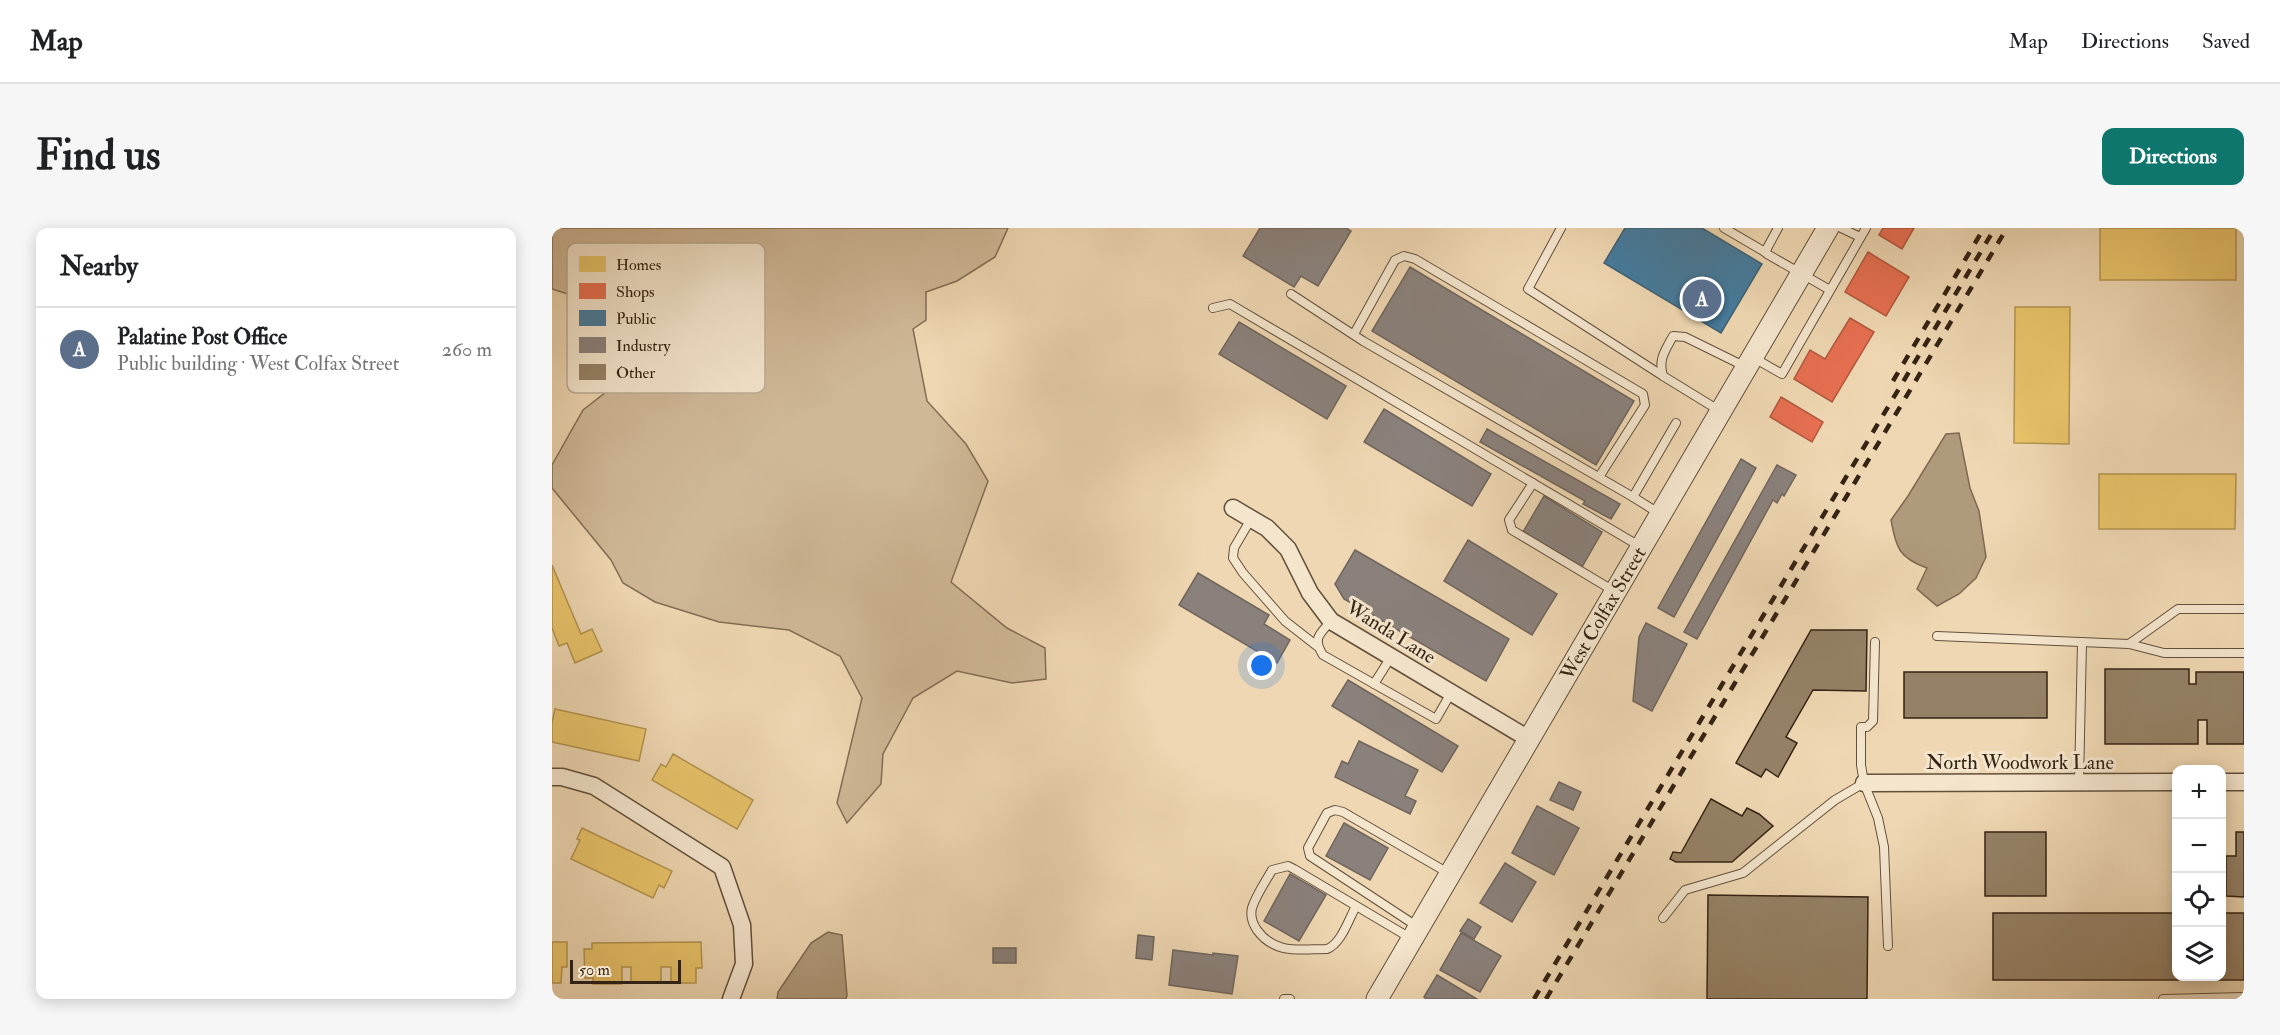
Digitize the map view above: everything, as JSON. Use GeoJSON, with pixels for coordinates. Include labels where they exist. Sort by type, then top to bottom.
{"type":"FeatureCollection","features":[{"type":"Feature","properties":{"kind":"street","name":"West Colfax Street"},"geometry":{"type":"LineString","coordinates":[[1377,999],[1828,228]]}},
{"type":"Feature","properties":{"kind":"street","name":"Wanda Lane"},"geometry":{"type":"LineString","coordinates":[[1233,508],[1267,528],[1288,549],[1310,593],[1331,621],[1529,739]]}},
{"type":"Feature","properties":{"kind":"street"},"geometry":{"type":"LineString","coordinates":[[552,777],[562,777],[594,786],[722,867],[742,925],[744,964],[731,999]]}},
{"type":"Feature","properties":{"kind":"street","name":"North Woodwork Lane"},"geometry":{"type":"LineString","coordinates":[[1864,783],[2172,782]]}},
{"type":"Feature","properties":{"kind":"street"},"geometry":{"type":"LineString","coordinates":[[2226,782],[2244,782]]}},
{"type":"Feature","properties":{"kind":"lane"},"geometry":{"type":"LineString","coordinates":[[1561,228],[1528,289],[1720,411]]}},
{"type":"Feature","properties":{"kind":"lane"},"geometry":{"type":"LineString","coordinates":[[1724,228],[1800,275],[1830,290]]}},
{"type":"Feature","properties":{"kind":"lane"},"geometry":{"type":"LineString","coordinates":[[1765,252],[1778,228]]}},
{"type":"Feature","properties":{"kind":"lane"},"geometry":{"type":"LineString","coordinates":[[1842,228],[1860,237]]}},
{"type":"Feature","properties":{"kind":"lane"},"geometry":{"type":"LineString","coordinates":[[1663,376],[1660,365],[1662,356],[1673,336],[1677,335],[1782,374],[1866,228]]}},
{"type":"Feature","properties":{"kind":"lane"},"geometry":{"type":"LineString","coordinates":[[1353,334],[1395,260],[1404,256],[1415,259],[1644,394],[1645,405],[1599,477]]}},
{"type":"Feature","properties":{"kind":"lane"},"geometry":{"type":"LineString","coordinates":[[1291,294],[1353,334],[1660,514]]}},
{"type":"Feature","properties":{"kind":"lane"},"geometry":{"type":"LineString","coordinates":[[1213,308],[1230,304],[1641,547]]}},
{"type":"Feature","properties":{"kind":"lane"},"geometry":{"type":"LineString","coordinates":[[1633,497],[1676,423]]}},
{"type":"Feature","properties":{"kind":"lane"},"geometry":{"type":"LineString","coordinates":[[1533,483],[1509,520],[1512,530],[1615,592]]}},
{"type":"Feature","properties":{"kind":"lane"},"geometry":{"type":"LineString","coordinates":[[1251,519],[1234,548],[1233,558],[1285,621],[1317,646],[1323,655],[1436,719],[1451,693]]}},
{"type":"Feature","properties":{"kind":"lane"},"geometry":{"type":"LineString","coordinates":[[2129,644],[2178,609],[2244,609]]}},
{"type":"Feature","properties":{"kind":"lane"},"geometry":{"type":"LineString","coordinates":[[1317,646],[1317,637],[1331,621]]}},
{"type":"Feature","properties":{"kind":"lane"},"geometry":{"type":"LineString","coordinates":[[1937,636],[2129,644],[2164,653],[2244,653]]}},
{"type":"Feature","properties":{"kind":"lane"},"geometry":{"type":"LineString","coordinates":[[1875,642],[1873,721],[1867,727],[1861,727],[1861,765],[1864,783],[1878,818],[1884,847],[1888,946]]}},
{"type":"Feature","properties":{"kind":"lane"},"geometry":{"type":"LineString","coordinates":[[2079,783],[2082,642]]}},
{"type":"Feature","properties":{"kind":"lane"},"geometry":{"type":"LineString","coordinates":[[1374,684],[1391,657]]}},
{"type":"Feature","properties":{"kind":"lane"},"geometry":{"type":"LineString","coordinates":[[1663,918],[1685,890],[1743,873],[1835,800],[1864,783]]}},
{"type":"Feature","properties":{"kind":"lane"},"geometry":{"type":"LineString","coordinates":[[1416,934],[1310,856],[1308,848],[1327,813],[1335,810],[1343,812],[1450,875]]}},
{"type":"Feature","properties":{"kind":"lane"},"geometry":{"type":"LineString","coordinates":[[1356,906],[1337,941],[1327,949],[1290,951],[1279,949],[1257,931],[1252,914],[1252,906],[1272,870],[1288,866],[1356,906],[1416,934]]}},
{"type":"Feature","properties":{"kind":"lane"},"geometry":{"type":"LineString","coordinates":[[2163,999],[2244,997]]}},
{"type":"Feature","properties":{"kind":"lane"},"geometry":{"type":"LineString","coordinates":[[1284,999],[1290,999]]}},
{"type":"Feature","properties":{"kind":"shaded area"},"geometry":{"type":"Polygon","coordinates":[[[552,228],[1008,228],[995,257],[957,281],[926,292],[926,320],[913,329],[927,401],[966,444],[988,481],[951,582],[1007,628],[1045,648],[1046,679],[1012,683],[957,671],[913,698],[883,754],[881,784],[847,823],[837,803],[862,698],[840,656],[789,630],[719,622],[655,602],[623,583],[611,560],[552,488],[552,465],[583,410],[605,393],[765,393],[765,243],[567,243],[567,294],[552,289],[552,228]]]}},
{"type":"Feature","properties":{"kind":"shaded area"},"geometry":{"type":"Polygon","coordinates":[[[1959,433],[1970,488],[1979,511],[1986,557],[1976,578],[1959,594],[1937,606],[1917,589],[1927,568],[1910,560],[1900,551],[1891,520],[1946,434],[1959,433]]]}},
{"type":"Feature","properties":{"kind":"shaded area"},"geometry":{"type":"Polygon","coordinates":[[[828,932],[842,935],[846,999],[777,999],[778,992],[811,943],[828,932]]]}},
{"type":"Feature","properties":{"kind":"building: Homes"},"geometry":{"type":"Polygon","coordinates":[[[2100,228],[2236,228],[2236,280],[2100,280],[2100,228]]]}},
{"type":"Feature","properties":{"kind":"building: Homes"},"geometry":{"type":"Polygon","coordinates":[[[2015,307],[2070,307],[2069,444],[2014,443],[2015,307]]]}},
{"type":"Feature","properties":{"kind":"building: Homes"},"geometry":{"type":"Polygon","coordinates":[[[2099,474],[2236,474],[2235,529],[2099,529],[2099,474]]]}},
{"type":"Feature","properties":{"kind":"building: Homes"},"geometry":{"type":"Polygon","coordinates":[[[552,565],[581,634],[592,629],[602,651],[575,663],[567,643],[559,646],[552,628],[552,565]]]}},
{"type":"Feature","properties":{"kind":"building: Homes"},"geometry":{"type":"Polygon","coordinates":[[[555,709],[646,729],[639,761],[552,742],[555,709]]]}},
{"type":"Feature","properties":{"kind":"building: Homes"},"geometry":{"type":"Polygon","coordinates":[[[673,754],[753,800],[737,829],[652,780],[661,764],[666,767],[673,754]]]}},
{"type":"Feature","properties":{"kind":"building: Homes"},"geometry":{"type":"Polygon","coordinates":[[[582,828],[672,871],[664,888],[659,885],[653,898],[571,859],[580,840],[577,839],[582,828]]]}},
{"type":"Feature","properties":{"kind":"building: Homes"},"geometry":{"type":"Polygon","coordinates":[[[552,942],[567,942],[567,967],[562,967],[561,983],[552,983],[552,942]]]}},
{"type":"Feature","properties":{"kind":"building: Homes"},"geometry":{"type":"Polygon","coordinates":[[[701,942],[702,968],[696,968],[696,983],[671,983],[671,967],[661,967],[661,983],[631,983],[631,967],[622,967],[622,984],[593,984],[593,978],[585,978],[584,949],[592,949],[592,943],[701,942]]]}},
{"type":"Feature","properties":{"kind":"building: Shops"},"geometry":{"type":"Polygon","coordinates":[[[1883,228],[1914,228],[1902,249],[1879,235],[1883,228]]]}},
{"type":"Feature","properties":{"kind":"building: Shops"},"geometry":{"type":"Polygon","coordinates":[[[1868,252],[1909,277],[1886,316],[1845,292],[1868,252]]]}},
{"type":"Feature","properties":{"kind":"building: Shops"},"geometry":{"type":"Polygon","coordinates":[[[1850,318],[1874,332],[1832,402],[1794,379],[1810,350],[1825,359],[1850,318]]]}},
{"type":"Feature","properties":{"kind":"building: Shops"},"geometry":{"type":"Polygon","coordinates":[[[1781,397],[1823,422],[1812,442],[1770,417],[1781,397]]]}},
{"type":"Feature","properties":{"kind":"building: Public"},"geometry":{"type":"Polygon","coordinates":[[[1625,228],[1702,228],[1762,264],[1721,333],[1604,263],[1625,228]]]}},
{"type":"Feature","properties":{"kind":"building: Industry"},"geometry":{"type":"Polygon","coordinates":[[[1260,228],[1346,228],[1351,231],[1318,286],[1301,276],[1294,287],[1243,256],[1260,228]]]}},
{"type":"Feature","properties":{"kind":"building: Industry"},"geometry":{"type":"Polygon","coordinates":[[[1410,267],[1634,401],[1596,465],[1372,331],[1410,267]]]}},
{"type":"Feature","properties":{"kind":"building: Industry"},"geometry":{"type":"Polygon","coordinates":[[[1239,322],[1346,386],[1327,419],[1219,354],[1239,322]]]}},
{"type":"Feature","properties":{"kind":"building: Industry"},"geometry":{"type":"Polygon","coordinates":[[[1384,409],[1491,474],[1472,506],[1364,442],[1384,409]]]}},
{"type":"Feature","properties":{"kind":"building: Industry"},"geometry":{"type":"Polygon","coordinates":[[[1487,429],[1620,504],[1611,519],[1583,504],[1585,501],[1480,442],[1487,429]]]}},
{"type":"Feature","properties":{"kind":"building: Industry"},"geometry":{"type":"Polygon","coordinates":[[[1741,459],[1756,468],[1674,617],[1658,608],[1741,459]]]}},
{"type":"Feature","properties":{"kind":"building: Industry"},"geometry":{"type":"Polygon","coordinates":[[[1777,465],[1796,475],[1784,496],[1782,494],[1777,503],[1773,500],[1697,639],[1684,632],[1777,465]]]}},
{"type":"Feature","properties":{"kind":"building: Industry"},"geometry":{"type":"Polygon","coordinates":[[[1544,496],[1602,532],[1582,567],[1523,532],[1544,496]]]}},
{"type":"Feature","properties":{"kind":"building: Industry"},"geometry":{"type":"Polygon","coordinates":[[[1468,540],[1557,594],[1532,635],[1444,581],[1468,540]]]}},
{"type":"Feature","properties":{"kind":"building: Industry"},"geometry":{"type":"Polygon","coordinates":[[[1355,550],[1509,639],[1486,681],[1344,599],[1335,584],[1355,550]]]}},
{"type":"Feature","properties":{"kind":"building: Industry"},"geometry":{"type":"Polygon","coordinates":[[[1198,573],[1269,615],[1264,624],[1290,640],[1277,663],[1179,605],[1198,573]]]}},
{"type":"Feature","properties":{"kind":"building: Industry"},"geometry":{"type":"Polygon","coordinates":[[[1646,623],[1687,644],[1652,711],[1633,701],[1639,637],[1646,623]]]}},
{"type":"Feature","properties":{"kind":"building: Industry"},"geometry":{"type":"Polygon","coordinates":[[[1348,680],[1458,746],[1442,772],[1332,706],[1348,680]]]}},
{"type":"Feature","properties":{"kind":"building: Industry"},"geometry":{"type":"Polygon","coordinates":[[[1359,741],[1418,770],[1405,796],[1416,801],[1410,814],[1335,777],[1342,761],[1348,764],[1359,741]]]}},
{"type":"Feature","properties":{"kind":"building: Industry"},"geometry":{"type":"Polygon","coordinates":[[[1559,782],[1581,792],[1573,810],[1550,800],[1559,782]]]}},
{"type":"Feature","properties":{"kind":"building: Industry"},"geometry":{"type":"Polygon","coordinates":[[[1537,806],[1579,828],[1554,875],[1512,853],[1537,806]]]}},
{"type":"Feature","properties":{"kind":"building: Industry"},"geometry":{"type":"Polygon","coordinates":[[[1344,823],[1388,848],[1370,880],[1326,856],[1344,823]]]}},
{"type":"Feature","properties":{"kind":"building: Industry"},"geometry":{"type":"Polygon","coordinates":[[[1505,863],[1536,882],[1512,922],[1480,903],[1505,863]]]}},
{"type":"Feature","properties":{"kind":"building: Industry"},"geometry":{"type":"Polygon","coordinates":[[[1290,874],[1326,895],[1299,941],[1264,921],[1290,874]]]}},
{"type":"Feature","properties":{"kind":"building: Industry"},"geometry":{"type":"Polygon","coordinates":[[[1468,919],[1481,927],[1474,939],[1460,931],[1468,919]]]}},
{"type":"Feature","properties":{"kind":"building: Industry"},"geometry":{"type":"Polygon","coordinates":[[[1461,933],[1501,956],[1480,992],[1440,970],[1461,933]]]}},
{"type":"Feature","properties":{"kind":"building: Industry"},"geometry":{"type":"Polygon","coordinates":[[[1138,935],[1154,937],[1152,960],[1136,958],[1138,935]]]}},
{"type":"Feature","properties":{"kind":"building: Industry"},"geometry":{"type":"Polygon","coordinates":[[[993,948],[1016,948],[1016,963],[993,963],[993,948]]]}},
{"type":"Feature","properties":{"kind":"building: Industry"},"geometry":{"type":"Polygon","coordinates":[[[1173,950],[1238,956],[1232,994],[1169,985],[1173,950]]]}},
{"type":"Feature","properties":{"kind":"building: Industry"},"geometry":{"type":"Polygon","coordinates":[[[1437,975],[1477,999],[1426,999],[1424,997],[1437,975]]]}},
{"type":"Feature","properties":{"kind":"building: Other"},"geometry":{"type":"Polygon","coordinates":[[[1811,630],[1867,630],[1866,691],[1813,690],[1786,737],[1797,743],[1778,777],[1766,769],[1761,777],[1736,763],[1811,630]]]}},
{"type":"Feature","properties":{"kind":"building: Other"},"geometry":{"type":"Polygon","coordinates":[[[2105,669],[2189,669],[2189,684],[2196,684],[2196,672],[2244,672],[2244,744],[2207,744],[2207,720],[2198,720],[2198,744],[2105,744],[2105,669]]]}},
{"type":"Feature","properties":{"kind":"building: Other"},"geometry":{"type":"Polygon","coordinates":[[[1904,672],[2047,672],[2047,718],[1904,718],[1904,672]]]}},
{"type":"Feature","properties":{"kind":"building: Other"},"geometry":{"type":"Polygon","coordinates":[[[1711,799],[1742,816],[1747,808],[1759,814],[1773,826],[1732,862],[1676,862],[1670,859],[1673,852],[1681,853],[1711,799]]]}},
{"type":"Feature","properties":{"kind":"building: Other"},"geometry":{"type":"Polygon","coordinates":[[[1985,832],[2046,832],[2046,896],[1985,896],[1985,832]]]}},
{"type":"Feature","properties":{"kind":"building: Other"},"geometry":{"type":"Polygon","coordinates":[[[2236,832],[2244,832],[2244,897],[2226,896],[2226,856],[2236,856],[2236,832]]]}},
{"type":"Feature","properties":{"kind":"building: Other"},"geometry":{"type":"Polygon","coordinates":[[[1708,895],[1868,897],[1867,999],[1707,999],[1708,895]]]}},
{"type":"Feature","properties":{"kind":"building: Other"},"geometry":{"type":"Polygon","coordinates":[[[1993,913],[2172,913],[2172,980],[1993,980],[1993,913]]]}},
{"type":"Feature","properties":{"kind":"building: Other"},"geometry":{"type":"Polygon","coordinates":[[[2226,913],[2244,913],[2244,980],[2226,980],[2226,913]]]}},
{"type":"Feature","properties":{"kind":"railway"},"geometry":{"type":"LineString","coordinates":[[1893,381],[1984,228]]}},
{"type":"Feature","properties":{"kind":"railway"},"geometry":{"type":"LineString","coordinates":[[1534,999],[1995,228]]}},
{"type":"Feature","properties":{"kind":"railway"},"geometry":{"type":"LineString","coordinates":[[1546,999],[2007,228]]}},
{"type":"Feature","properties":{"kind":"place","name":"Palatine Post Office"},"geometry":{"type":"Point","coordinates":[1702,299]}}]}
